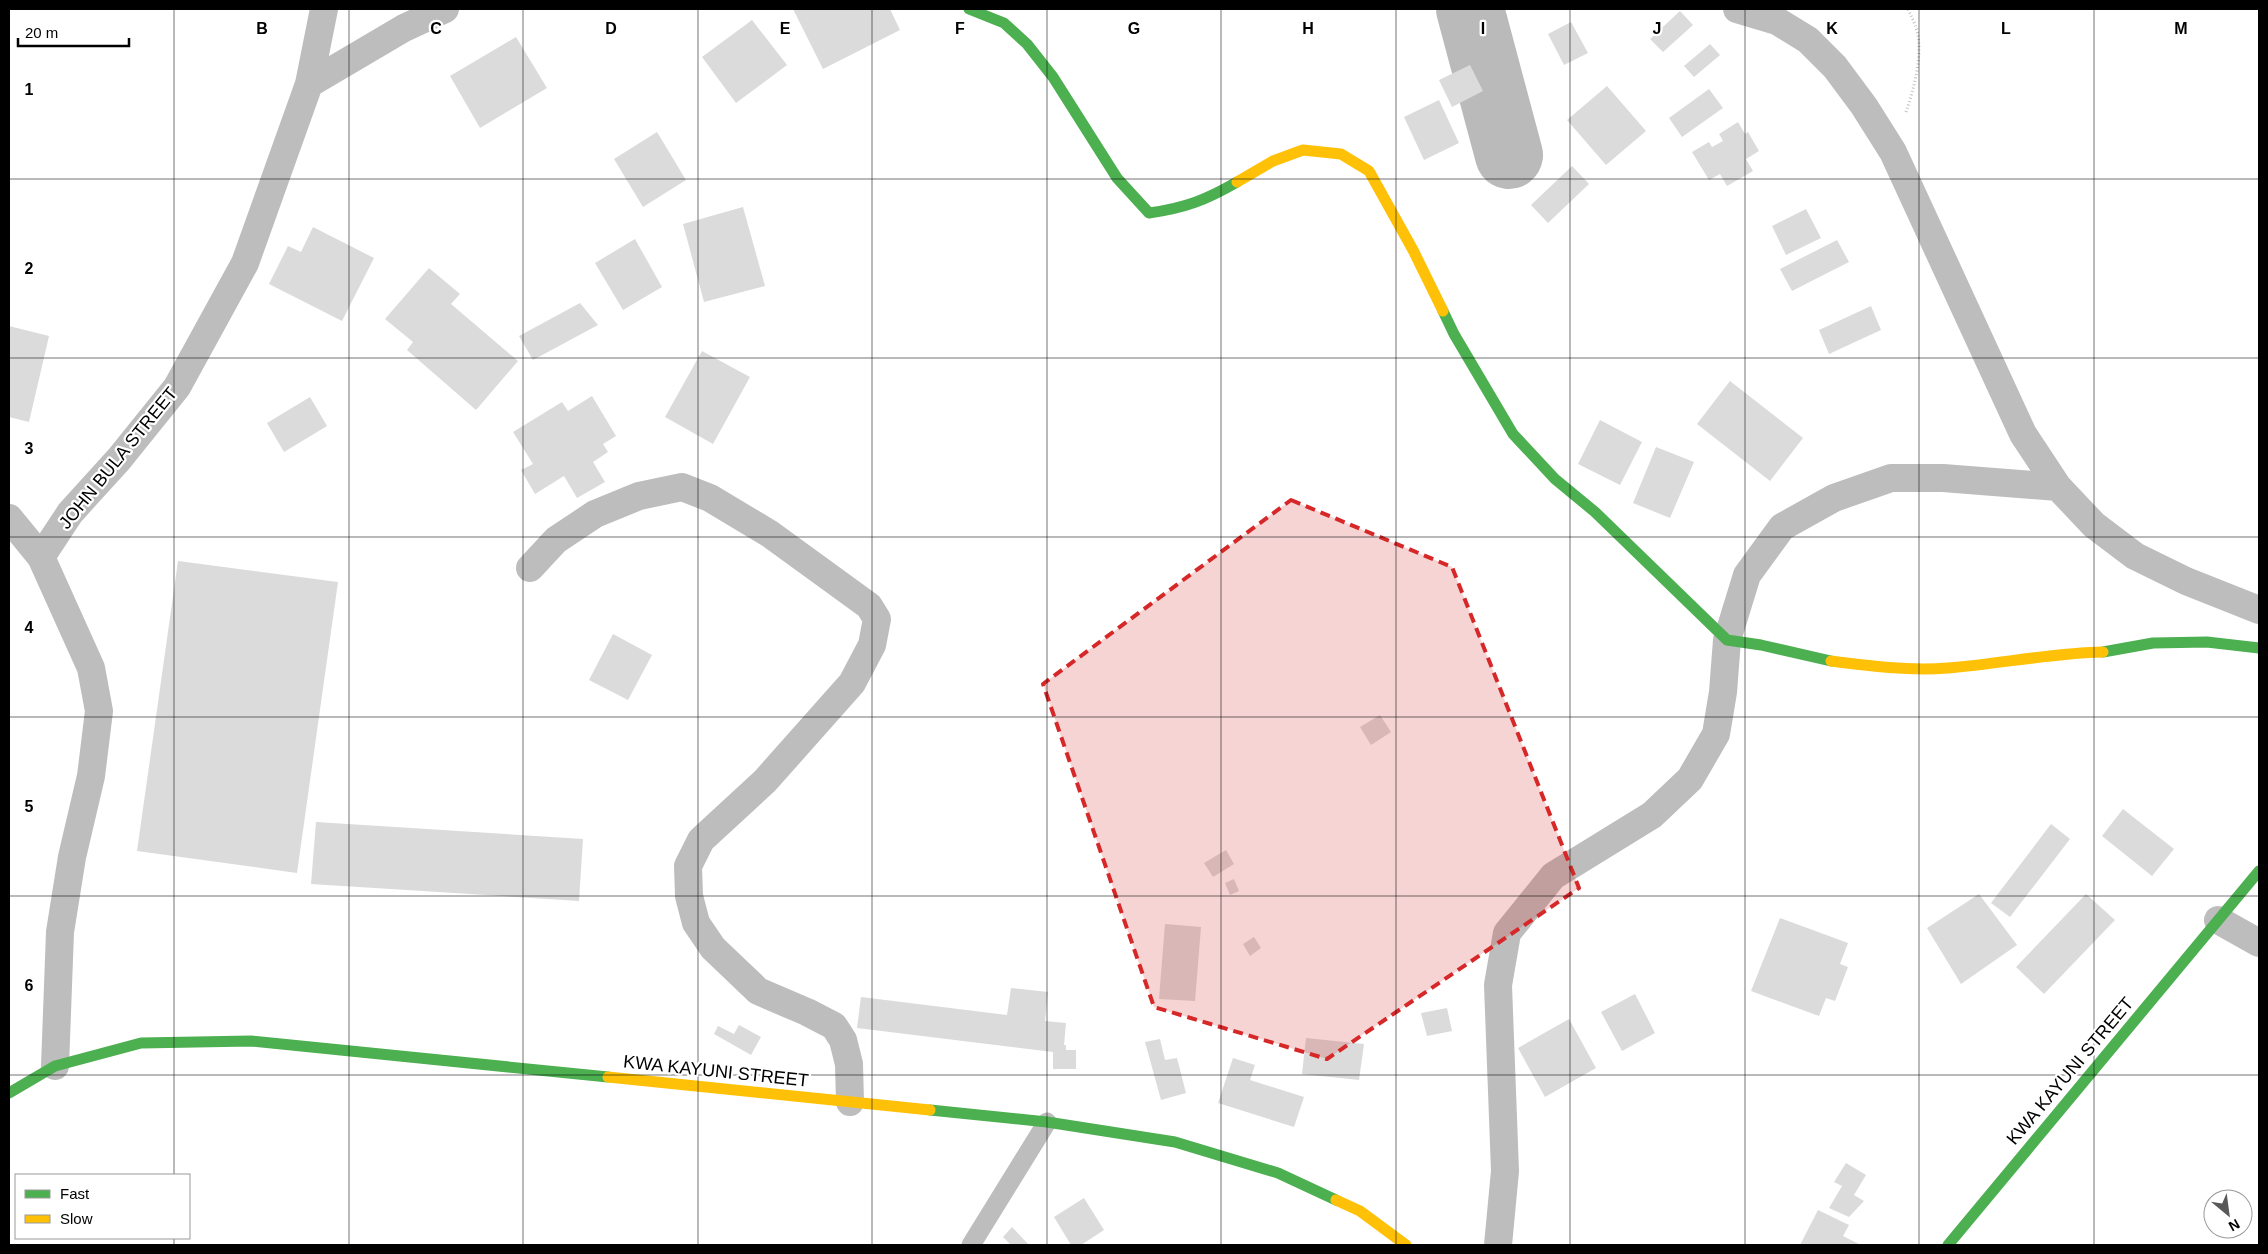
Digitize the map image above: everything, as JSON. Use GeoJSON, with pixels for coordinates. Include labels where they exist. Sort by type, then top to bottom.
{"type":"FeatureCollection","features":[{"type":"Feature","properties":{"kind":"street","name":"JOHN BULA STREET"},"geometry":{"type":"LineString","coordinates":[[41,557],[70,513],[119,459],[177,387],[245,263],[309,84],[324,9]]}},
{"type":"Feature","properties":{"kind":"street"},"geometry":{"type":"LineString","coordinates":[[309,84],[404,28],[445,9]]}},
{"type":"Feature","properties":{"kind":"street"},"geometry":{"type":"LineString","coordinates":[[968,9],[1004,23],[1024,39],[1058,81],[1113,174],[1132,198],[1149,213],[1177,209],[1210,198],[1273,161],[1303,150],[1341,154],[1369,170],[1413,250],[1454,334],[1513,434],[1555,479],[1595,512],[1727,640],[1761,645],[1817,659],[1874,667],[1929,668],[1957,667],[2065,653],[2110,652],[2153,643],[2207,642],[2259,648]]}},
{"type":"Feature","properties":{"kind":"street"},"geometry":{"type":"LineString","coordinates":[[1737,9],[1777,21],[1808,40],[1835,67],[1864,106],[1893,152],[2023,434],[2058,487],[2094,525],[2135,556],[2186,581],[2259,610]]}},
{"type":"Feature","properties":{"kind":"street"},"geometry":{"type":"LineString","coordinates":[[1498,1245],[1505,1172],[1498,985],[1507,933],[1553,876],[1652,814],[1690,779],[1716,734],[1727,640],[1747,575],[1782,527],[1834,498],[1891,478],[1943,478],[2058,487]]}},
{"type":"Feature","properties":{"kind":"street"},"geometry":{"type":"LineString","coordinates":[[530,568],[556,540],[595,514],[639,496],[682,487],[710,498],[770,534],[869,606],[877,619],[872,645],[852,683],[765,781],[701,840],[688,866],[689,896],[696,923],[714,948],[758,991],[834,1026],[843,1040],[849,1064],[850,1102]]}},
{"type":"Feature","properties":{"kind":"street"},"geometry":{"type":"LineString","coordinates":[[9,518],[41,557],[91,668],[99,711],[91,776],[72,857],[60,932],[55,1066]]}},
{"type":"Feature","properties":{"kind":"street","name":"KWA KAYUNI STREET"},"geometry":{"type":"LineString","coordinates":[[1948,1245],[2259,871]]}},
{"type":"Feature","properties":{"kind":"street"},"geometry":{"type":"LineString","coordinates":[[2218,920],[2259,943]]}},
{"type":"Feature","properties":{"kind":"street","name":"KWA KAYUNI STREET"},"geometry":{"type":"LineString","coordinates":[[9,1093],[55,1066],[141,1043],[250,1041],[1047,1122],[1175,1142],[1278,1172],[1360,1211],[1406,1245]]}},
{"type":"Feature","properties":{"kind":"lane"},"geometry":{"type":"LineString","coordinates":[[971,1245],[1047,1122]]}},
{"type":"Feature","properties":{"kind":"path"},"geometry":{"type":"LineString","coordinates":[[1893,152],[1915,85],[1918,32],[1908,9]]}},
{"type":"Feature","properties":{"kind":"highlighted area"},"geometry":{"type":"Polygon","coordinates":[[[1291,500],[1452,567],[1579,888],[1327,1059],[1154,1007],[1043,684],[1291,500]]]}},
{"type":"Feature","properties":{"kind":"building"},"geometry":{"type":"Polygon","coordinates":[[[793,9],[890,9],[900,30],[823,69],[793,9]]]}},
{"type":"Feature","properties":{"kind":"building"},"geometry":{"type":"Polygon","coordinates":[[[1680,11],[1693,25],[1663,52],[1650,39],[1680,11]]]}},
{"type":"Feature","properties":{"kind":"building"},"geometry":{"type":"Polygon","coordinates":[[[752,20],[787,65],[736,103],[702,57],[752,20]]]}},
{"type":"Feature","properties":{"kind":"building"},"geometry":{"type":"Polygon","coordinates":[[[1571,22],[1588,53],[1564,65],[1548,34],[1571,22]]]}},
{"type":"Feature","properties":{"kind":"building"},"geometry":{"type":"Polygon","coordinates":[[[516,37],[547,88],[480,128],[450,76],[516,37]]]}},
{"type":"Feature","properties":{"kind":"building"},"geometry":{"type":"Polygon","coordinates":[[[1710,44],[1720,55],[1694,77],[1684,66],[1710,44]]]}},
{"type":"Feature","properties":{"kind":"building"},"geometry":{"type":"Polygon","coordinates":[[[1470,65],[1483,91],[1452,107],[1439,80],[1470,65]]]}},
{"type":"Feature","properties":{"kind":"building"},"geometry":{"type":"Polygon","coordinates":[[[1607,86],[1646,131],[1606,165],[1567,120],[1607,86]]]}},
{"type":"Feature","properties":{"kind":"building"},"geometry":{"type":"Polygon","coordinates":[[[1709,89],[1723,108],[1682,137],[1669,118],[1709,89]]]}},
{"type":"Feature","properties":{"kind":"building"},"geometry":{"type":"Polygon","coordinates":[[[1439,100],[1459,143],[1424,160],[1404,117],[1439,100]]]}},
{"type":"Feature","properties":{"kind":"building"},"geometry":{"type":"Polygon","coordinates":[[[1738,122],[1745,134],[1748,132],[1759,151],[1746,159],[1753,171],[1727,186],[1720,174],[1709,180],[1692,152],[1709,142],[1712,147],[1723,141],[1719,134],[1738,122]]]}},
{"type":"Feature","properties":{"kind":"building"},"geometry":{"type":"Polygon","coordinates":[[[657,132],[686,180],[643,207],[614,159],[657,132]]]}},
{"type":"Feature","properties":{"kind":"building"},"geometry":{"type":"Polygon","coordinates":[[[1572,166],[1589,184],[1548,223],[1531,205],[1572,166]]]}},
{"type":"Feature","properties":{"kind":"building"},"geometry":{"type":"Polygon","coordinates":[[[743,207],[765,286],[704,302],[683,224],[743,207]]]}},
{"type":"Feature","properties":{"kind":"building"},"geometry":{"type":"Polygon","coordinates":[[[1806,209],[1821,238],[1786,255],[1772,226],[1806,209]]]}},
{"type":"Feature","properties":{"kind":"building"},"geometry":{"type":"Polygon","coordinates":[[[313,227],[374,258],[342,321],[269,284],[288,246],[301,252],[313,227]]]}},
{"type":"Feature","properties":{"kind":"building"},"geometry":{"type":"Polygon","coordinates":[[[635,239],[662,287],[623,310],[595,263],[635,239]]]}},
{"type":"Feature","properties":{"kind":"building"},"geometry":{"type":"Polygon","coordinates":[[[1837,240],[1849,262],[1792,291],[1780,269],[1837,240]]]}},
{"type":"Feature","properties":{"kind":"building"},"geometry":{"type":"Polygon","coordinates":[[[429,268],[460,294],[451,304],[518,361],[476,410],[407,350],[413,342],[385,319],[429,268]]]}},
{"type":"Feature","properties":{"kind":"building"},"geometry":{"type":"Polygon","coordinates":[[[580,303],[598,325],[533,360],[519,336],[580,303]]]}},
{"type":"Feature","properties":{"kind":"building"},"geometry":{"type":"Polygon","coordinates":[[[1871,306],[1881,330],[1829,354],[1819,330],[1871,306]]]}},
{"type":"Feature","properties":{"kind":"building"},"geometry":{"type":"Polygon","coordinates":[[[9,326],[49,336],[29,422],[9,417],[9,326]]]}},
{"type":"Feature","properties":{"kind":"building"},"geometry":{"type":"Polygon","coordinates":[[[702,351],[750,377],[713,444],[665,417],[702,351]]]}},
{"type":"Feature","properties":{"kind":"building"},"geometry":{"type":"Polygon","coordinates":[[[1730,381],[1803,438],[1770,481],[1697,424],[1730,381]]]}},
{"type":"Feature","properties":{"kind":"building"},"geometry":{"type":"Polygon","coordinates":[[[592,396],[616,436],[603,444],[608,452],[593,462],[605,482],[577,498],[564,476],[535,494],[521,470],[533,464],[513,432],[562,402],[568,411],[592,396]]]}},
{"type":"Feature","properties":{"kind":"building"},"geometry":{"type":"Polygon","coordinates":[[[310,397],[327,426],[284,452],[267,423],[310,397]]]}},
{"type":"Feature","properties":{"kind":"building"},"geometry":{"type":"Polygon","coordinates":[[[1600,420],[1642,442],[1620,485],[1578,464],[1600,420]]]}},
{"type":"Feature","properties":{"kind":"building"},"geometry":{"type":"Polygon","coordinates":[[[1656,447],[1694,462],[1670,518],[1633,503],[1656,447]]]}},
{"type":"Feature","properties":{"kind":"building"},"geometry":{"type":"Polygon","coordinates":[[[178,561],[338,582],[297,873],[137,851],[178,561]]]}},
{"type":"Feature","properties":{"kind":"building"},"geometry":{"type":"Polygon","coordinates":[[[613,634],[652,655],[628,700],[589,680],[613,634]]]}},
{"type":"Feature","properties":{"kind":"building"},"geometry":{"type":"Polygon","coordinates":[[[1380,715],[1391,732],[1371,745],[1360,727],[1380,715]]]}},
{"type":"Feature","properties":{"kind":"building"},"geometry":{"type":"Polygon","coordinates":[[[2123,809],[2174,849],[2152,876],[2102,836],[2123,809]]]}},
{"type":"Feature","properties":{"kind":"building"},"geometry":{"type":"Polygon","coordinates":[[[316,822],[583,839],[579,901],[311,884],[316,822]]]}},
{"type":"Feature","properties":{"kind":"building"},"geometry":{"type":"Polygon","coordinates":[[[2051,824],[2070,839],[2010,917],[1991,903],[2051,824]]]}},
{"type":"Feature","properties":{"kind":"building"},"geometry":{"type":"Polygon","coordinates":[[[1226,850],[1234,864],[1213,877],[1204,863],[1226,850]]]}},
{"type":"Feature","properties":{"kind":"building"},"geometry":{"type":"Polygon","coordinates":[[[1234,879],[1239,891],[1230,895],[1225,883],[1234,879]]]}},
{"type":"Feature","properties":{"kind":"building"},"geometry":{"type":"Polygon","coordinates":[[[1979,894],[2017,945],[1961,984],[1927,928],[1979,894]]]}},
{"type":"Feature","properties":{"kind":"building"},"geometry":{"type":"Polygon","coordinates":[[[2086,894],[2115,920],[2044,994],[2016,967],[2086,894]]]}},
{"type":"Feature","properties":{"kind":"building"},"geometry":{"type":"Polygon","coordinates":[[[1780,918],[1848,943],[1840,964],[1848,967],[1835,1001],[1826,998],[1819,1016],[1751,991],[1780,918]]]}},
{"type":"Feature","properties":{"kind":"building"},"geometry":{"type":"Polygon","coordinates":[[[1165,924],[1201,927],[1195,1001],[1159,999],[1165,924]]]}},
{"type":"Feature","properties":{"kind":"building"},"geometry":{"type":"Polygon","coordinates":[[[1254,937],[1261,948],[1250,956],[1243,944],[1254,937]]]}},
{"type":"Feature","properties":{"kind":"building"},"geometry":{"type":"Polygon","coordinates":[[[1011,988],[1048,992],[1045,1021],[1066,1023],[1064,1045],[1066,1045],[1066,1050],[1076,1050],[1076,1069],[1053,1069],[1053,1052],[857,1028],[861,997],[1007,1015],[1011,988]]]}},
{"type":"Feature","properties":{"kind":"building"},"geometry":{"type":"Polygon","coordinates":[[[1635,994],[1655,1033],[1622,1051],[1601,1012],[1635,994]]]}},
{"type":"Feature","properties":{"kind":"building"},"geometry":{"type":"Polygon","coordinates":[[[1447,1008],[1452,1031],[1427,1036],[1421,1013],[1447,1008]]]}},
{"type":"Feature","properties":{"kind":"building"},"geometry":{"type":"Polygon","coordinates":[[[1569,1019],[1596,1068],[1545,1097],[1518,1048],[1569,1019]]]}},
{"type":"Feature","properties":{"kind":"building"},"geometry":{"type":"Polygon","coordinates":[[[739,1025],[761,1037],[751,1055],[714,1034],[718,1026],[734,1034],[739,1025]]]}},
{"type":"Feature","properties":{"kind":"building"},"geometry":{"type":"Polygon","coordinates":[[[1306,1038],[1364,1044],[1359,1080],[1302,1074],[1306,1038]]]}},
{"type":"Feature","properties":{"kind":"building"},"geometry":{"type":"Polygon","coordinates":[[[1160,1039],[1165,1060],[1177,1058],[1186,1093],[1161,1100],[1145,1042],[1160,1039]]]}},
{"type":"Feature","properties":{"kind":"building"},"geometry":{"type":"Polygon","coordinates":[[[1233,1058],[1255,1065],[1250,1080],[1304,1097],[1294,1127],[1218,1103],[1233,1058]]]}},
{"type":"Feature","properties":{"kind":"building"},"geometry":{"type":"Polygon","coordinates":[[[1846,1163],[1866,1175],[1854,1195],[1864,1201],[1849,1217],[1829,1208],[1842,1186],[1834,1182],[1846,1163]]]}},
{"type":"Feature","properties":{"kind":"building"},"geometry":{"type":"Polygon","coordinates":[[[1084,1198],[1104,1230],[1081,1245],[1071,1245],[1054,1217],[1084,1198]]]}},
{"type":"Feature","properties":{"kind":"building"},"geometry":{"type":"Polygon","coordinates":[[[1818,1210],[1849,1225],[1843,1236],[1861,1245],[1800,1245],[1818,1210]]]}},
{"type":"Feature","properties":{"kind":"building"},"geometry":{"type":"Polygon","coordinates":[[[1012,1227],[1029,1245],[1011,1245],[1003,1237],[1012,1227]]]}},
{"type":"Feature","properties":{"kind":"waterway"},"geometry":{"type":"LineString","coordinates":[[1470,9],[1509,155]]}},
{"type":"Feature","properties":{"kind":"traffic: fast"},"geometry":{"type":"LineString","coordinates":[[969,9],[1004,23],[1027,44],[1053,77],[1117,178],[1149,213],[1174,209],[1195,202],[1237,182]]}},
{"type":"Feature","properties":{"kind":"traffic: fast"},"geometry":{"type":"LineString","coordinates":[[1443,311],[1454,334],[1513,434],[1555,479],[1595,512],[1727,640],[1761,645],[1831,661]]}},
{"type":"Feature","properties":{"kind":"traffic: fast"},"geometry":{"type":"LineString","coordinates":[[2103,652],[2153,643],[2207,642],[2259,648]]}},
{"type":"Feature","properties":{"kind":"traffic: fast"},"geometry":{"type":"LineString","coordinates":[[1948,1245],[2259,871]]}},
{"type":"Feature","properties":{"kind":"traffic: fast"},"geometry":{"type":"LineString","coordinates":[[9,1093],[55,1066],[141,1043],[251,1041],[608,1077]]}},
{"type":"Feature","properties":{"kind":"traffic: fast"},"geometry":{"type":"LineString","coordinates":[[930,1110],[1047,1122],[1175,1142],[1278,1173],[1336,1200]]}},
{"type":"Feature","properties":{"kind":"traffic: slow"},"geometry":{"type":"LineString","coordinates":[[1237,182],[1273,161],[1303,150],[1341,154],[1369,171],[1413,250],[1443,311]]}},
{"type":"Feature","properties":{"kind":"traffic: slow"},"geometry":{"type":"LineString","coordinates":[[1831,661],[1860,665],[1933,669],[2064,654],[2103,652]]}},
{"type":"Feature","properties":{"kind":"traffic: slow"},"geometry":{"type":"LineString","coordinates":[[608,1077],[930,1110]]}},
{"type":"Feature","properties":{"kind":"traffic: slow"},"geometry":{"type":"LineString","coordinates":[[1336,1200],[1360,1211],[1406,1245]]}}]}
